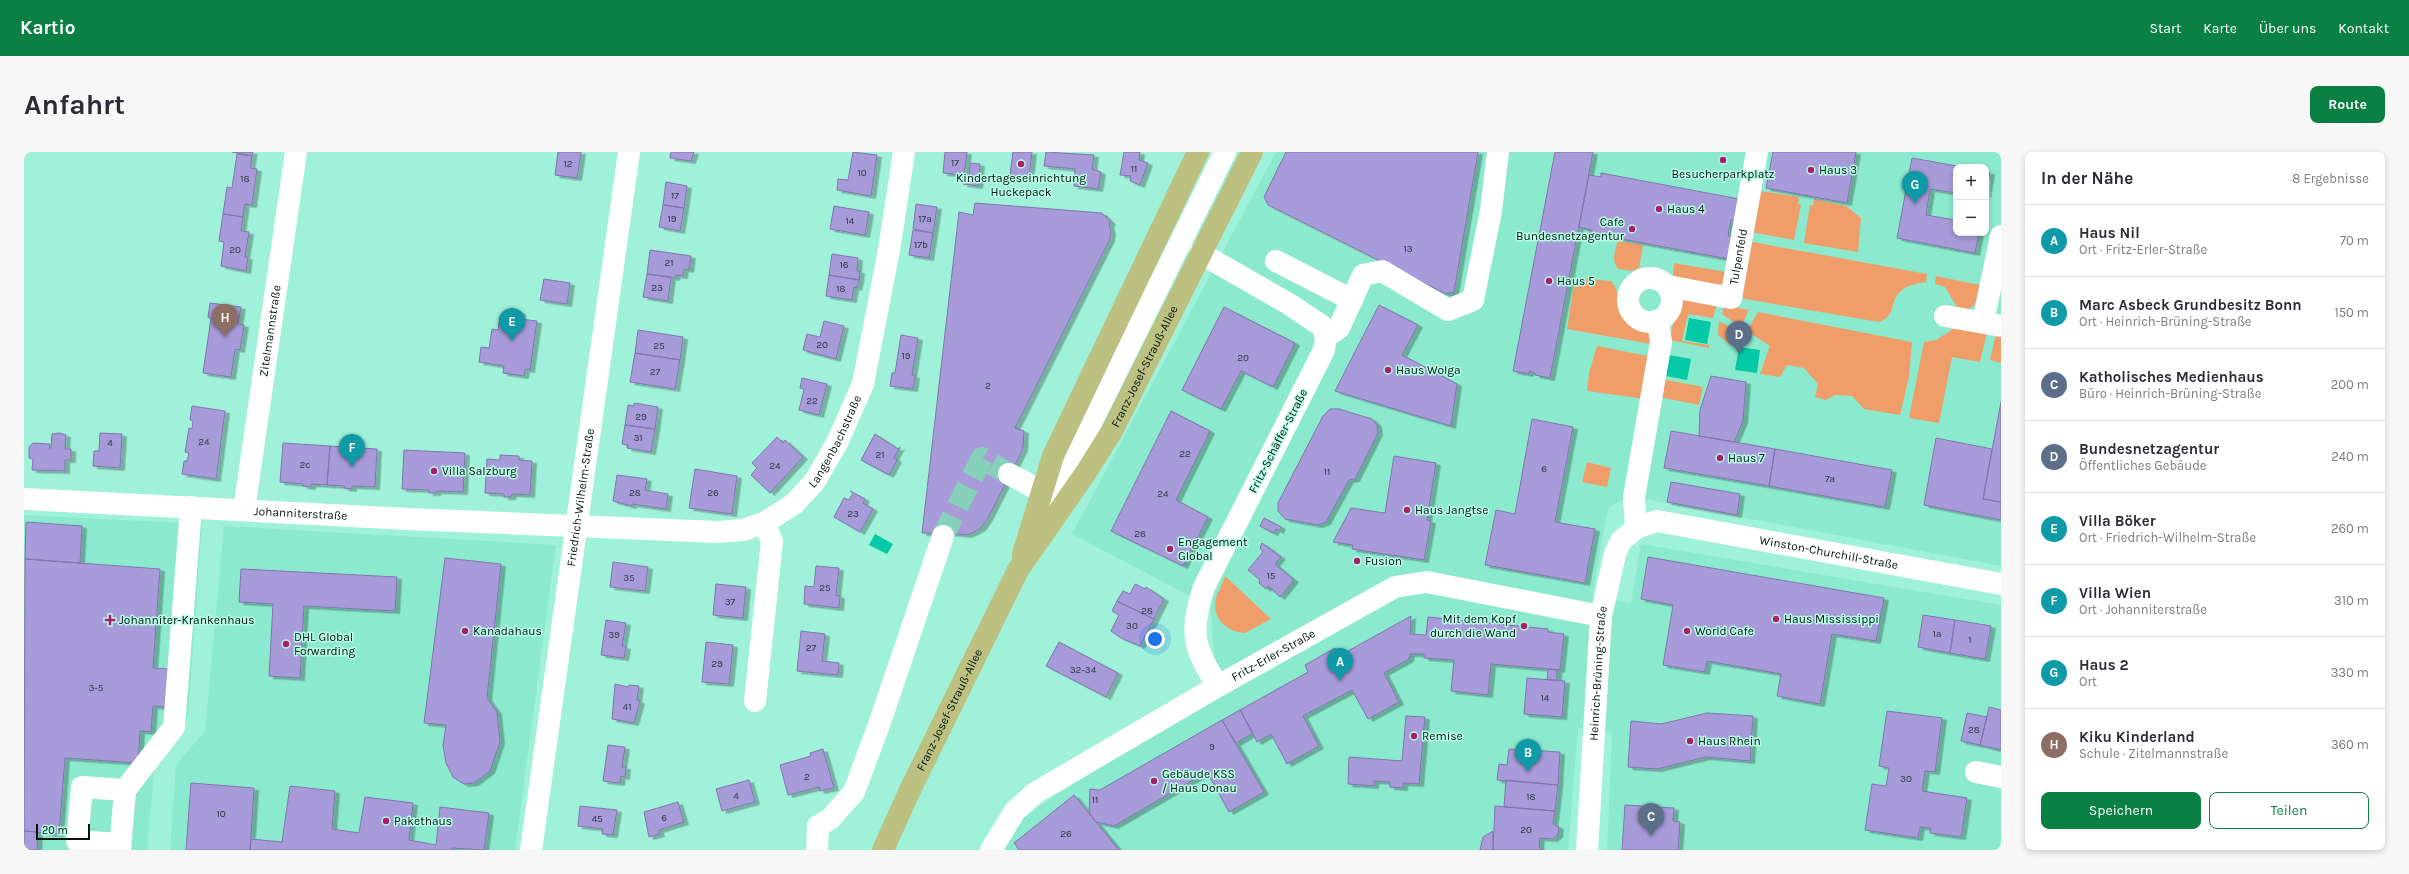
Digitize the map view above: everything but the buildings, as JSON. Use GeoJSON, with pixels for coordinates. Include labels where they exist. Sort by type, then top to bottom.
{"type":"FeatureCollection","features":[{"type":"Feature","properties":{"kind":"main road","name":"Franz-Josef-Strauß-Allee"},"geometry":{"type":"LineString","coordinates":[[1018,570],[1040,491],[1053,456],[1198,152]]}},
{"type":"Feature","properties":{"kind":"main road","name":"Franz-Josef-Strauß-Allee"},"geometry":{"type":"LineString","coordinates":[[883,850],[913,783],[1018,570],[1085,474],[1112,431],[1252,152]]}},
{"type":"Feature","properties":{"kind":"street","name":"Zitelmannstraße"},"geometry":{"type":"LineString","coordinates":[[244,510],[296,152]]}},
{"type":"Feature","properties":{"kind":"street","name":"Friedrich-Wilhelm-Straße"},"geometry":{"type":"LineString","coordinates":[[533,848],[629,152]]}},
{"type":"Feature","properties":{"kind":"street","name":"Langenbachstraße"},"geometry":{"type":"LineString","coordinates":[[577,526],[718,532],[743,530],[764,523],[794,504],[815,481],[837,443],[863,384],[889,250],[904,152]]}},
{"type":"Feature","properties":{"kind":"street","name":"Franz-Josef-Strauß-Allee"},"geometry":{"type":"LineString","coordinates":[[1018,570],[1224,152]]}},
{"type":"Feature","properties":{"kind":"street"},"geometry":{"type":"LineString","coordinates":[[1200,253],[1289,304],[1322,326],[1326,336],[1339,328],[1363,275],[1382,271],[1448,310],[1473,300],[1491,211],[1498,152]]}},
{"type":"Feature","properties":{"kind":"street","name":"Tulpenfeld"},"geometry":{"type":"LineString","coordinates":[[1668,286],[1731,298],[1757,152]]}},
{"type":"Feature","properties":{"kind":"street"},"geometry":{"type":"LineString","coordinates":[[1944,316],[1992,324],[2001,236]]}},
{"type":"Feature","properties":{"kind":"street"},"geometry":{"type":"LineString","coordinates":[[1276,261],[1352,300]]}},
{"type":"Feature","properties":{"kind":"street"},"geometry":{"type":"LineString","coordinates":[[1646,278],[1659,279],[1668,286],[1673,300],[1669,313],[1658,322],[1643,322],[1637,318],[1628,306],[1629,292],[1633,286],[1646,278]]}},
{"type":"Feature","properties":{"kind":"street"},"geometry":{"type":"LineString","coordinates":[[1636,528],[1634,497],[1661,342],[1658,322]]}},
{"type":"Feature","properties":{"kind":"street","name":"Fritz-Schäffer-Straße"},"geometry":{"type":"LineString","coordinates":[[1218,686],[1204,664],[1194,632],[1196,611],[1204,587],[1324,350],[1326,336]]}},
{"type":"Feature","properties":{"kind":"street"},"geometry":{"type":"LineString","coordinates":[[1009,474],[1040,491]]}},
{"type":"Feature","properties":{"kind":"street","name":"Johanniterstraße"},"geometry":{"type":"LineString","coordinates":[[24,499],[408,519],[577,526]]}},
{"type":"Feature","properties":{"kind":"street"},"geometry":{"type":"LineString","coordinates":[[125,790],[82,787],[77,845],[120,847],[125,790],[174,727],[191,508]]}},
{"type":"Feature","properties":{"kind":"street","name":"Heinrich-Brüning-Straße"},"geometry":{"type":"LineString","coordinates":[[1587,850],[1600,616],[1615,554],[1621,541],[1636,528],[1657,521]]}},
{"type":"Feature","properties":{"kind":"street","name":"Winston-Churchill-Straße"},"geometry":{"type":"LineString","coordinates":[[1657,521],[1904,565],[2001,584]]}},
{"type":"Feature","properties":{"kind":"street"},"geometry":{"type":"LineString","coordinates":[[755,701],[772,541],[764,523]]}},
{"type":"Feature","properties":{"kind":"street"},"geometry":{"type":"LineString","coordinates":[[817,850],[818,826],[830,819],[854,792],[879,725],[943,536]]}},
{"type":"Feature","properties":{"kind":"street","name":"Fritz-Erler-Straße"},"geometry":{"type":"LineString","coordinates":[[991,850],[1015,810],[1025,800],[1107,749],[1395,587],[1411,583],[1427,582],[1600,616]]}},
{"type":"Feature","properties":{"kind":"street"},"geometry":{"type":"LineString","coordinates":[[1976,772],[2001,777]]}},
{"type":"Feature","properties":{"kind":"shaded area"},"geometry":{"type":"Polygon","coordinates":[[[1276,152],[2001,152],[2001,566],[1629,496],[1608,508],[1592,597],[1631,603],[1641,544],[2001,605],[2001,850],[1607,850],[1612,733],[1578,728],[1568,850],[999,850],[1015,822],[1229,685],[1215,661],[1210,603],[1186,594],[1072,534],[1276,152]]]}},
{"type":"Feature","properties":{"kind":"shaded area"},"geometry":{"type":"Polygon","coordinates":[[[1753,190],[1799,197],[1798,204],[1801,205],[1794,240],[1746,231],[1753,190]]]}},
{"type":"Feature","properties":{"kind":"shaded area"},"geometry":{"type":"Polygon","coordinates":[[[1814,199],[1846,206],[1861,218],[1858,252],[1804,243],[1810,205],[1813,205],[1814,199]]]}},
{"type":"Feature","properties":{"kind":"shaded area"},"geometry":{"type":"Polygon","coordinates":[[[1618,241],[1643,245],[1639,268],[1632,271],[1618,269],[1614,259],[1618,241]]]}},
{"type":"Feature","properties":{"kind":"shaded area"},"geometry":{"type":"Polygon","coordinates":[[[1747,241],[1927,274],[1926,282],[1904,288],[1895,299],[1889,316],[1879,322],[1745,299],[1739,296],[1747,241]]]}},
{"type":"Feature","properties":{"kind":"shaded area"},"geometry":{"type":"Polygon","coordinates":[[[1674,263],[1726,272],[1723,285],[1675,279],[1673,275],[1674,263]]]}},
{"type":"Feature","properties":{"kind":"shaded area"},"geometry":{"type":"Polygon","coordinates":[[[1936,276],[1980,285],[1975,305],[1968,309],[1957,307],[1945,287],[1935,284],[1936,276]]]}},
{"type":"Feature","properties":{"kind":"shaded area"},"geometry":{"type":"Polygon","coordinates":[[[1575,278],[1611,281],[1617,291],[1621,315],[1630,324],[1653,335],[1651,344],[1567,329],[1575,278]]]}},
{"type":"Feature","properties":{"kind":"shaded area"},"geometry":{"type":"Polygon","coordinates":[[[1689,299],[1717,304],[1713,318],[1688,314],[1682,341],[1709,345],[1709,348],[1670,340],[1674,320],[1681,301],[1689,299]]]}},
{"type":"Feature","properties":{"kind":"shaded area"},"geometry":{"type":"Polygon","coordinates":[[[1724,305],[1749,310],[1741,327],[1722,314],[1724,305]]]}},
{"type":"Feature","properties":{"kind":"shaded area"},"geometry":{"type":"Polygon","coordinates":[[[1758,312],[1912,342],[1909,377],[1900,415],[1864,409],[1852,396],[1835,395],[1826,400],[1815,397],[1818,384],[1804,368],[1787,365],[1780,377],[1760,374],[1770,346],[1747,331],[1758,312]]]}},
{"type":"Feature","properties":{"kind":"shaded area"},"geometry":{"type":"Polygon","coordinates":[[[1689,318],[1711,322],[1707,344],[1685,340],[1689,318]]]}},
{"type":"Feature","properties":{"kind":"shaded area"},"geometry":{"type":"Polygon","coordinates":[[[1719,321],[1739,332],[1731,345],[1718,335],[1719,321]]]}},
{"type":"Feature","properties":{"kind":"shaded area"},"geometry":{"type":"Polygon","coordinates":[[[1956,327],[1987,333],[1980,362],[1952,357],[1939,423],[1909,418],[1924,342],[1936,340],[1956,327]]]}},
{"type":"Feature","properties":{"kind":"shaded area"},"geometry":{"type":"Polygon","coordinates":[[[1996,333],[2001,335],[2001,363],[1990,360],[1996,333]]]}},
{"type":"Feature","properties":{"kind":"shaded area"},"geometry":{"type":"Polygon","coordinates":[[[1597,346],[1648,356],[1645,399],[1587,391],[1589,373],[1597,346]]]}},
{"type":"Feature","properties":{"kind":"shaded area"},"geometry":{"type":"Polygon","coordinates":[[[1739,347],[1760,350],[1757,373],[1735,370],[1739,347]]]}},
{"type":"Feature","properties":{"kind":"shaded area"},"geometry":{"type":"Polygon","coordinates":[[[1669,355],[1691,359],[1687,380],[1666,376],[1669,355]]]}},
{"type":"Feature","properties":{"kind":"shaded area"},"geometry":{"type":"Polygon","coordinates":[[[1662,379],[1703,387],[1699,405],[1659,397],[1662,379]]]}},
{"type":"Feature","properties":{"kind":"shaded area"},"geometry":{"type":"Polygon","coordinates":[[[1587,462],[1611,468],[1607,487],[1582,482],[1587,462]]]}},
{"type":"Feature","properties":{"kind":"shaded area","name":"Johanniter-Krankenhaus"},"geometry":{"type":"Polygon","coordinates":[[[24,515],[202,524],[188,716],[155,760],[147,850],[24,850],[24,515]]]}},
{"type":"Feature","properties":{"kind":"shaded area"},"geometry":{"type":"Polygon","coordinates":[[[224,526],[556,545],[515,850],[170,850],[176,765],[205,731],[224,526]]]}},
{"type":"Feature","properties":{"kind":"shaded area"},"geometry":{"type":"Polygon","coordinates":[[[875,534],[893,544],[887,554],[869,545],[875,534]]]}},
{"type":"Feature","properties":{"kind":"shaded area"},"geometry":{"type":"Polygon","coordinates":[[[1225,576],[1271,619],[1245,633],[1228,628],[1220,620],[1215,609],[1215,603],[1225,576]]]}},
{"type":"Feature","properties":{"kind":"tunnel"},"geometry":{"type":"LineString","coordinates":[[943,536],[982,458],[1009,474]]}},
{"type":"Feature","properties":{"kind":"place","name":"Besucherparkplatz"},"geometry":{"type":"Point","coordinates":[1723,160]}},
{"type":"Feature","properties":{"kind":"place","name":"Kindertageseinrichtung Huckepack"},"geometry":{"type":"Point","coordinates":[1021,164]}},
{"type":"Feature","properties":{"kind":"place","name":"Haus 3"},"geometry":{"type":"Point","coordinates":[1811,170]}},
{"type":"Feature","properties":{"kind":"place","name":"Haus 2"},"geometry":{"type":"Point","coordinates":[1915,204]}},
{"type":"Feature","properties":{"kind":"place","name":"Haus 4"},"geometry":{"type":"Point","coordinates":[1659,209]}},
{"type":"Feature","properties":{"kind":"place","name":"Cafe Bundesnetzagentur"},"geometry":{"type":"Point","coordinates":[1632,229]}},
{"type":"Feature","properties":{"kind":"place","name":"Haus 5"},"geometry":{"type":"Point","coordinates":[1549,281]}},
{"type":"Feature","properties":{"kind":"place","name":"Kiku Kinderland"},"geometry":{"type":"Point","coordinates":[225,337]}},
{"type":"Feature","properties":{"kind":"place","name":"Villa Böker"},"geometry":{"type":"Point","coordinates":[512,341]}},
{"type":"Feature","properties":{"kind":"place","name":"Bundesnetzagentur"},"geometry":{"type":"Point","coordinates":[1739,354]}},
{"type":"Feature","properties":{"kind":"place","name":"Haus Wolga"},"geometry":{"type":"Point","coordinates":[1388,370]}},
{"type":"Feature","properties":{"kind":"place","name":"Haus 7"},"geometry":{"type":"Point","coordinates":[1720,458]}},
{"type":"Feature","properties":{"kind":"place","name":"Villa Wien"},"geometry":{"type":"Point","coordinates":[352,467]}},
{"type":"Feature","properties":{"kind":"place","name":"Villa Salzburg"},"geometry":{"type":"Point","coordinates":[434,471]}},
{"type":"Feature","properties":{"kind":"place","name":"Haus Jangtse"},"geometry":{"type":"Point","coordinates":[1407,510]}},
{"type":"Feature","properties":{"kind":"place","name":"Engagement Global"},"geometry":{"type":"Point","coordinates":[1170,549]}},
{"type":"Feature","properties":{"kind":"place","name":"Fusion"},"geometry":{"type":"Point","coordinates":[1357,561]}},
{"type":"Feature","properties":{"kind":"place","name":"Haus Mississippi"},"geometry":{"type":"Point","coordinates":[1776,619]}},
{"type":"Feature","properties":{"kind":"place","name":"Johanniter-Krankenhaus"},"geometry":{"type":"Point","coordinates":[110,620]}},
{"type":"Feature","properties":{"kind":"place","name":"Mit dem Kopf durch die Wand"},"geometry":{"type":"Point","coordinates":[1524,626]}},
{"type":"Feature","properties":{"kind":"place","name":"Kanadahaus"},"geometry":{"type":"Point","coordinates":[465,631]}},
{"type":"Feature","properties":{"kind":"place","name":"World Cafe"},"geometry":{"type":"Point","coordinates":[1687,631]}},
{"type":"Feature","properties":{"kind":"place","name":"DHL Global Forwarding"},"geometry":{"type":"Point","coordinates":[286,644]}},
{"type":"Feature","properties":{"kind":"place","name":"Haus Nil"},"geometry":{"type":"Point","coordinates":[1340,681]}},
{"type":"Feature","properties":{"kind":"place","name":"Remise"},"geometry":{"type":"Point","coordinates":[1414,736]}},
{"type":"Feature","properties":{"kind":"place","name":"Haus Rhein"},"geometry":{"type":"Point","coordinates":[1690,741]}},
{"type":"Feature","properties":{"kind":"place","name":"Marc Asbeck Grundbesitz Bonn"},"geometry":{"type":"Point","coordinates":[1528,772]}},
{"type":"Feature","properties":{"kind":"place","name":"Gebäude KSS / Haus Donau"},"geometry":{"type":"Point","coordinates":[1154,781]}},
{"type":"Feature","properties":{"kind":"place","name":"Pakethaus"},"geometry":{"type":"Point","coordinates":[386,821]}},
{"type":"Feature","properties":{"kind":"place","name":"Katholisches Medienhaus"},"geometry":{"type":"Point","coordinates":[1651,836]}}]}
